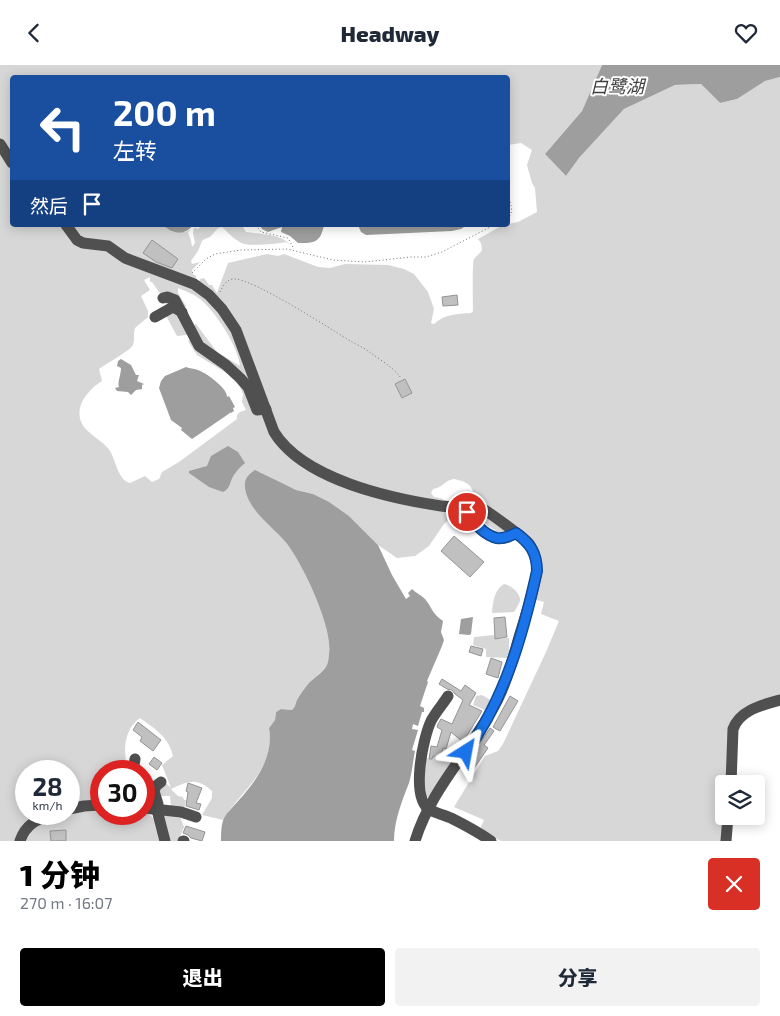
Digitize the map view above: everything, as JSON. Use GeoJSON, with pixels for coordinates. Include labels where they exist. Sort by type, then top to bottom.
{"type":"FeatureCollection","features":[{"type":"Feature","properties":{"kind":"street"},"geometry":{"type":"LineString","coordinates":[[0,144],[10,160]]}},
{"type":"Feature","properties":{"kind":"street"},"geometry":{"type":"LineString","coordinates":[[68,227],[78,240],[83,243],[108,246],[125,258],[194,285],[215,301],[236,330],[274,431],[295,455],[330,475],[373,491],[442,506],[480,507],[531,546],[536,558],[537,571],[509,673],[498,698],[472,744],[435,795],[415,841]]}},
{"type":"Feature","properties":{"kind":"street"},"geometry":{"type":"LineString","coordinates":[[173,276],[167,299],[177,303],[199,346],[226,365],[240,378],[248,387],[257,410],[266,409]]}},
{"type":"Feature","properties":{"kind":"street"},"geometry":{"type":"LineString","coordinates":[[155,317],[173,307],[182,312]]}},
{"type":"Feature","properties":{"kind":"street"},"geometry":{"type":"LineString","coordinates":[[466,506],[472,521],[495,538],[505,538],[516,533]]}},
{"type":"Feature","properties":{"kind":"street"},"geometry":{"type":"LineString","coordinates":[[448,696],[431,721],[420,763],[419,782],[423,799],[428,809],[467,825],[491,841]]}},
{"type":"Feature","properties":{"kind":"street"},"geometry":{"type":"LineString","coordinates":[[731,775],[733,729],[736,722],[743,714],[780,700]]}},
{"type":"Feature","properties":{"kind":"street"},"geometry":{"type":"LineString","coordinates":[[155,788],[161,782]]}},
{"type":"Feature","properties":{"kind":"street"},"geometry":{"type":"LineString","coordinates":[[155,794],[158,804],[155,805]]}},
{"type":"Feature","properties":{"kind":"street"},"geometry":{"type":"LineString","coordinates":[[155,808],[181,812],[196,817]]}},
{"type":"Feature","properties":{"kind":"street"},"geometry":{"type":"LineString","coordinates":[[155,818],[165,841]]}},
{"type":"Feature","properties":{"kind":"street"},"geometry":{"type":"LineString","coordinates":[[20,841],[23,832],[30,825]]}},
{"type":"Feature","properties":{"kind":"street"},"geometry":{"type":"LineString","coordinates":[[726,841],[727,825]]}},
{"type":"Feature","properties":{"kind":"path"},"geometry":{"type":"LineString","coordinates":[[510,202],[512,209],[510,215]]}},
{"type":"Feature","properties":{"kind":"path"},"geometry":{"type":"LineString","coordinates":[[257,227],[261,232],[288,238],[294,250]]}},
{"type":"Feature","properties":{"kind":"path"},"geometry":{"type":"LineString","coordinates":[[185,281],[206,259],[215,254],[241,249],[294,250],[334,260],[365,261],[426,257],[442,252],[490,227]]}},
{"type":"Feature","properties":{"kind":"path"},"geometry":{"type":"LineString","coordinates":[[215,301],[226,283],[232,279],[242,281],[312,317],[367,350],[401,378]]}},
{"type":"Feature","properties":{"kind":"shaded area"},"geometry":{"type":"Polygon","coordinates":[[[0,65],[602,65],[582,111],[545,154],[566,176],[579,158],[624,109],[675,85],[701,84],[720,103],[737,99],[765,81],[780,77],[780,695],[736,717],[727,775],[715,775],[715,825],[723,825],[723,841],[501,841],[480,829],[484,820],[454,807],[485,756],[498,751],[503,744],[559,621],[541,614],[544,602],[533,599],[543,571],[542,559],[535,543],[500,533],[488,526],[475,513],[467,510],[458,511],[444,524],[429,546],[415,556],[397,558],[378,545],[349,516],[313,494],[296,490],[264,476],[260,472],[256,510],[290,547],[311,587],[325,622],[329,653],[327,665],[305,687],[292,710],[281,709],[276,712],[275,720],[269,728],[270,743],[263,767],[223,820],[202,815],[212,798],[212,791],[197,782],[187,782],[171,789],[178,796],[186,800],[184,809],[171,808],[170,796],[158,796],[156,793],[166,783],[171,788],[162,765],[173,756],[171,749],[161,734],[140,718],[134,723],[127,735],[126,760],[90,760],[90,825],[155,825],[155,820],[168,814],[180,816],[184,827],[178,841],[0,841],[0,65]],[[150,277],[144,280],[150,290],[141,296],[148,311],[148,317],[135,328],[133,345],[99,369],[102,381],[85,397],[80,411],[83,425],[108,448],[120,474],[130,483],[145,476],[152,482],[159,479],[162,472],[179,462],[237,419],[237,415],[240,412],[246,410],[242,402],[243,394],[238,383],[228,374],[197,355],[188,341],[197,336],[192,326],[196,324],[217,352],[240,366],[235,349],[225,329],[200,299],[178,288],[178,293],[186,306],[184,309],[190,332],[186,335],[177,336],[165,314],[169,311],[161,295],[152,282],[150,282],[150,277]],[[454,479],[448,481],[433,489],[431,493],[434,497],[447,501],[468,502],[473,491],[463,481],[454,479]]]}},
{"type":"Feature","properties":{"kind":"shaded area"},"geometry":{"type":"Polygon","coordinates":[[[222,227],[243,227],[246,232],[276,237],[287,241],[290,245],[286,242],[265,245],[244,244],[235,239],[222,227]]]}},
{"type":"Feature","properties":{"kind":"shaded area"},"geometry":{"type":"Polygon","coordinates":[[[504,584],[517,592],[520,602],[514,612],[492,613],[496,593],[504,584]]]}},
{"type":"Feature","properties":{"kind":"shaded area"},"geometry":{"type":"Polygon","coordinates":[[[494,635],[495,639],[509,638],[507,658],[486,657],[486,649],[473,645],[474,637],[494,635]]]}},
{"type":"Feature","properties":{"kind":"shaded area"},"geometry":{"type":"Polygon","coordinates":[[[482,695],[492,701],[487,711],[473,705],[476,696],[482,695]]]}},
{"type":"Feature","properties":{"kind":"shaded area"},"geometry":{"type":"Polygon","coordinates":[[[442,748],[448,748],[458,757],[429,797],[426,797],[423,758],[432,759],[433,756],[440,757],[442,748]]]}},
{"type":"Feature","properties":{"kind":"shaded area"},"geometry":{"type":"Polygon","coordinates":[[[158,778],[156,801],[155,779],[158,778]]]}},
{"type":"Feature","properties":{"kind":"water","name":"白鹭湖"},"geometry":{"type":"Polygon","coordinates":[[[602,65],[780,65],[780,77],[765,81],[737,99],[720,103],[701,84],[675,85],[624,109],[579,158],[566,176],[545,154],[582,111],[602,65]]]}},
{"type":"Feature","properties":{"kind":"water"},"geometry":{"type":"Polygon","coordinates":[[[165,227],[191,227],[186,231],[178,233],[165,227]]]}},
{"type":"Feature","properties":{"kind":"water"},"geometry":{"type":"Polygon","coordinates":[[[261,227],[282,227],[268,232],[261,227]]]}},
{"type":"Feature","properties":{"kind":"water"},"geometry":{"type":"Polygon","coordinates":[[[282,227],[323,227],[318,239],[309,243],[298,243],[290,236],[281,232],[282,227]]]}},
{"type":"Feature","properties":{"kind":"water"},"geometry":{"type":"Polygon","coordinates":[[[359,227],[464,227],[452,231],[366,235],[361,232],[359,227]]]}},
{"type":"Feature","properties":{"kind":"water"},"geometry":{"type":"Polygon","coordinates":[[[121,359],[131,365],[136,375],[139,375],[137,381],[144,384],[142,389],[136,390],[131,395],[128,392],[117,391],[115,388],[119,387],[121,368],[117,366],[118,361],[121,359]]]}},
{"type":"Feature","properties":{"kind":"water"},"geometry":{"type":"Polygon","coordinates":[[[186,367],[202,372],[216,382],[224,390],[227,397],[229,396],[235,407],[233,408],[234,411],[229,412],[192,439],[171,420],[159,388],[165,376],[186,367]]]}},
{"type":"Feature","properties":{"kind":"water"},"geometry":{"type":"Polygon","coordinates":[[[228,446],[238,452],[245,463],[235,473],[226,490],[223,492],[209,487],[189,473],[189,471],[207,466],[211,456],[228,446]]]}},
{"type":"Feature","properties":{"kind":"water"},"geometry":{"type":"Polygon","coordinates":[[[255,470],[296,490],[313,494],[329,502],[349,516],[378,545],[406,599],[410,596],[408,593],[412,589],[425,599],[434,613],[443,621],[441,632],[444,640],[427,681],[420,706],[424,708],[424,712],[422,712],[418,726],[413,724],[412,729],[418,730],[412,750],[415,751],[410,779],[397,819],[394,841],[221,841],[224,818],[246,792],[263,767],[269,748],[269,728],[275,720],[276,712],[281,709],[292,710],[299,696],[310,682],[325,668],[329,657],[327,629],[316,598],[302,568],[288,545],[260,516],[247,496],[245,481],[255,470]]]}},
{"type":"Feature","properties":{"kind":"water"},"geometry":{"type":"Polygon","coordinates":[[[473,617],[471,634],[459,634],[461,619],[473,617]]]}},
{"type":"Feature","properties":{"kind":"building"},"geometry":{"type":"Polygon","coordinates":[[[152,240],[178,259],[172,268],[156,262],[143,253],[152,240]]]}},
{"type":"Feature","properties":{"kind":"building"},"geometry":{"type":"Polygon","coordinates":[[[457,295],[458,305],[443,306],[442,297],[457,295]]]}},
{"type":"Feature","properties":{"kind":"building"},"geometry":{"type":"Polygon","coordinates":[[[405,379],[412,393],[402,398],[395,384],[405,379]]]}},
{"type":"Feature","properties":{"kind":"building"},"geometry":{"type":"Polygon","coordinates":[[[454,536],[484,562],[470,577],[441,551],[454,536]]]}},
{"type":"Feature","properties":{"kind":"building"},"geometry":{"type":"Polygon","coordinates":[[[505,617],[507,637],[495,639],[494,618],[505,617]]]}},
{"type":"Feature","properties":{"kind":"building"},"geometry":{"type":"Polygon","coordinates":[[[471,646],[483,649],[481,656],[469,652],[471,646]]]}},
{"type":"Feature","properties":{"kind":"building"},"geometry":{"type":"Polygon","coordinates":[[[491,658],[502,662],[498,678],[486,674],[491,658]]]}},
{"type":"Feature","properties":{"kind":"building"},"geometry":{"type":"Polygon","coordinates":[[[442,679],[461,691],[465,685],[476,693],[469,705],[482,711],[463,742],[451,732],[446,749],[443,748],[440,757],[433,756],[432,759],[429,759],[431,746],[437,747],[442,730],[437,727],[438,724],[441,719],[452,724],[463,700],[452,690],[439,684],[442,679]]]}},
{"type":"Feature","properties":{"kind":"building"},"geometry":{"type":"Polygon","coordinates":[[[510,696],[518,701],[500,731],[493,727],[510,696]]]}},
{"type":"Feature","properties":{"kind":"building"},"geometry":{"type":"Polygon","coordinates":[[[138,722],[161,740],[153,751],[140,741],[142,737],[133,730],[138,722]]]}},
{"type":"Feature","properties":{"kind":"building"},"geometry":{"type":"Polygon","coordinates":[[[490,728],[494,731],[484,745],[488,748],[470,774],[462,769],[490,728]]]}},
{"type":"Feature","properties":{"kind":"building"},"geometry":{"type":"Polygon","coordinates":[[[154,757],[162,763],[157,770],[155,768],[155,760],[152,760],[154,757]]]}},
{"type":"Feature","properties":{"kind":"building"},"geometry":{"type":"Polygon","coordinates":[[[188,783],[202,788],[196,803],[201,804],[199,810],[186,806],[188,783]]]}},
{"type":"Feature","properties":{"kind":"building"},"geometry":{"type":"Polygon","coordinates":[[[186,826],[205,832],[202,841],[191,838],[183,833],[186,826]]]}},
{"type":"Feature","properties":{"kind":"building"},"geometry":{"type":"Polygon","coordinates":[[[66,830],[66,841],[51,841],[50,831],[66,830]]]}},
{"type":"Feature","properties":{"kind":"route"},"geometry":{"type":"LineString","coordinates":[[466,752],[498,698],[509,673],[537,571],[536,558],[528,542],[516,533],[505,538],[495,538],[472,521],[467,512]]}}]}
